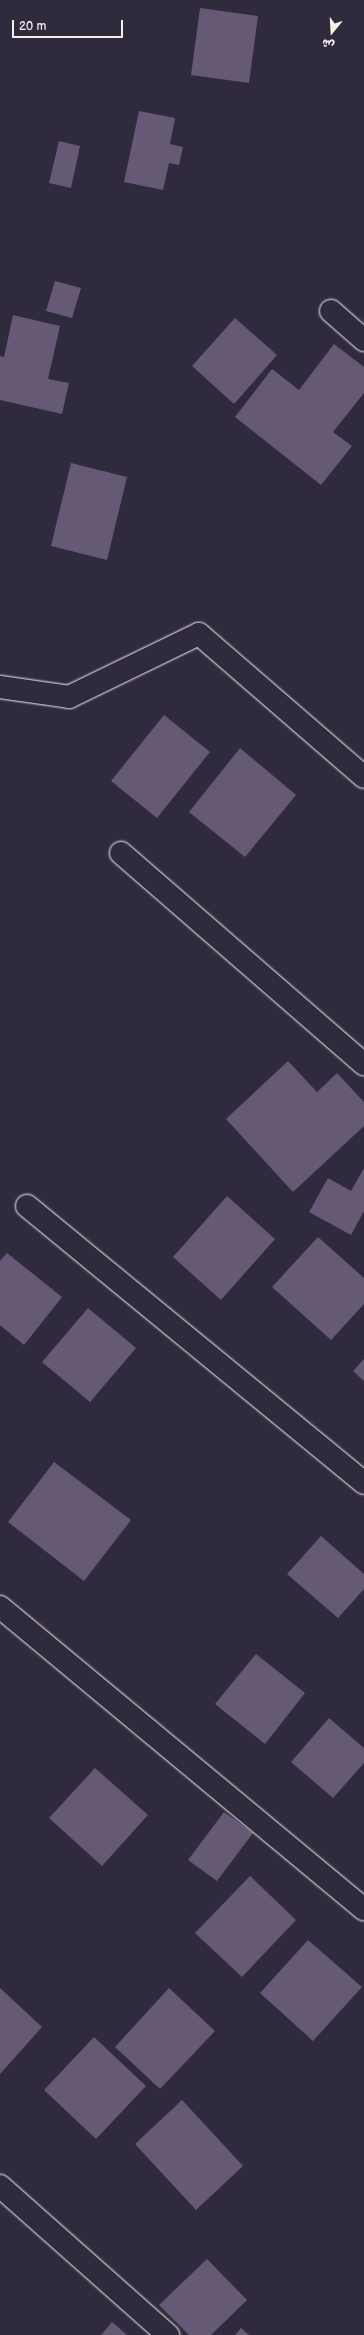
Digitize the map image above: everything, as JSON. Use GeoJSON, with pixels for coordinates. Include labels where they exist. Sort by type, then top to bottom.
{"type":"FeatureCollection","features":[{"type":"Feature","properties":{"kind":"street"},"geometry":{"type":"LineString","coordinates":[[331,311],[364,340]]}},
{"type":"Feature","properties":{"kind":"street"},"geometry":{"type":"LineString","coordinates":[[0,688],[69,697],[199,634],[364,777]]}},
{"type":"Feature","properties":{"kind":"street"},"geometry":{"type":"LineString","coordinates":[[120,853],[364,1064]]}},
{"type":"Feature","properties":{"kind":"street"},"geometry":{"type":"LineString","coordinates":[[27,1206],[364,1483]]}},
{"type":"Feature","properties":{"kind":"street"},"geometry":{"type":"LineString","coordinates":[[0,1607],[364,1908]]}},
{"type":"Feature","properties":{"kind":"street"},"geometry":{"type":"LineString","coordinates":[[0,2186],[168,2335]]}},
{"type":"Feature","properties":{"kind":"building"},"geometry":{"type":"Polygon","coordinates":[[[200,8],[258,16],[249,83],[191,75],[200,8]]]}},
{"type":"Feature","properties":{"kind":"building"},"geometry":{"type":"Polygon","coordinates":[[[139,111],[175,118],[170,144],[183,147],[179,165],[169,163],[163,190],[124,182],[139,111]]]}},
{"type":"Feature","properties":{"kind":"building"},"geometry":{"type":"Polygon","coordinates":[[[59,141],[80,146],[71,188],[49,183],[59,141]]]}},
{"type":"Feature","properties":{"kind":"building"},"geometry":{"type":"Polygon","coordinates":[[[55,281],[81,288],[72,318],[46,311],[55,281]]]}},
{"type":"Feature","properties":{"kind":"building"},"geometry":{"type":"Polygon","coordinates":[[[13,315],[60,326],[48,379],[69,383],[62,414],[0,400],[0,356],[4,357],[13,315]]]}},
{"type":"Feature","properties":{"kind":"building"},"geometry":{"type":"Polygon","coordinates":[[[235,318],[277,355],[234,404],[192,366],[235,318]]]}},
{"type":"Feature","properties":{"kind":"building"},"geometry":{"type":"Polygon","coordinates":[[[334,344],[364,367],[364,393],[333,432],[352,446],[321,485],[235,417],[272,369],[299,390],[334,344]]]}},
{"type":"Feature","properties":{"kind":"building"},"geometry":{"type":"Polygon","coordinates":[[[71,463],[127,477],[107,560],[51,546],[71,463]]]}},
{"type":"Feature","properties":{"kind":"building"},"geometry":{"type":"Polygon","coordinates":[[[164,715],[210,752],[157,818],[111,781],[164,715]]]}},
{"type":"Feature","properties":{"kind":"building"},"geometry":{"type":"Polygon","coordinates":[[[240,748],[296,795],[245,857],[189,812],[240,748]]]}},
{"type":"Feature","properties":{"kind":"building"},"geometry":{"type":"Polygon","coordinates":[[[288,1061],[317,1092],[337,1073],[364,1102],[364,1126],[293,1192],[226,1119],[288,1061]]]}},
{"type":"Feature","properties":{"kind":"building"},"geometry":{"type":"Polygon","coordinates":[[[364,1168],[364,1211],[351,1235],[309,1212],[328,1178],[351,1191],[364,1168]]]}},
{"type":"Feature","properties":{"kind":"building"},"geometry":{"type":"Polygon","coordinates":[[[227,1196],[275,1239],[221,1300],[173,1257],[227,1196]]]}},
{"type":"Feature","properties":{"kind":"building"},"geometry":{"type":"Polygon","coordinates":[[[318,1237],[364,1278],[364,1304],[331,1340],[272,1287],[318,1237]]]}},
{"type":"Feature","properties":{"kind":"building"},"geometry":{"type":"Polygon","coordinates":[[[7,1253],[62,1297],[24,1345],[0,1325],[0,1261],[7,1253]]]}},
{"type":"Feature","properties":{"kind":"building"},"geometry":{"type":"Polygon","coordinates":[[[88,1308],[136,1348],[90,1402],[42,1362],[88,1308]]]}},
{"type":"Feature","properties":{"kind":"building"},"geometry":{"type":"Polygon","coordinates":[[[364,1359],[364,1381],[353,1371],[364,1359]]]}},
{"type":"Feature","properties":{"kind":"building"},"geometry":{"type":"Polygon","coordinates":[[[54,1462],[131,1520],[84,1581],[8,1522],[54,1462]]]}},
{"type":"Feature","properties":{"kind":"building"},"geometry":{"type":"Polygon","coordinates":[[[321,1536],[364,1574],[364,1589],[338,1618],[287,1574],[321,1536]]]}},
{"type":"Feature","properties":{"kind":"building"},"geometry":{"type":"Polygon","coordinates":[[[256,1654],[305,1693],[265,1744],[215,1704],[256,1654]]]}},
{"type":"Feature","properties":{"kind":"building"},"geometry":{"type":"Polygon","coordinates":[[[329,1718],[364,1748],[364,1763],[333,1798],[291,1762],[329,1718]]]}},
{"type":"Feature","properties":{"kind":"building"},"geometry":{"type":"Polygon","coordinates":[[[95,1768],[148,1815],[102,1866],[49,1818],[95,1768]]]}},
{"type":"Feature","properties":{"kind":"building"},"geometry":{"type":"Polygon","coordinates":[[[224,1812],[253,1833],[217,1881],[188,1860],[224,1812]]]}},
{"type":"Feature","properties":{"kind":"building"},"geometry":{"type":"Polygon","coordinates":[[[250,1876],[296,1920],[242,1977],[195,1933],[250,1876]]]}},
{"type":"Feature","properties":{"kind":"building"},"geometry":{"type":"Polygon","coordinates":[[[308,1940],[362,1987],[313,2041],[260,1993],[308,1940]]]}},
{"type":"Feature","properties":{"kind":"building"},"geometry":{"type":"Polygon","coordinates":[[[0,1988],[42,2027],[0,2074],[0,1988]]]}},
{"type":"Feature","properties":{"kind":"building"},"geometry":{"type":"Polygon","coordinates":[[[169,1988],[215,2031],[160,2089],[115,2047],[169,1988]]]}},
{"type":"Feature","properties":{"kind":"building"},"geometry":{"type":"Polygon","coordinates":[[[94,2037],[146,2086],[96,2139],[44,2090],[94,2037]]]}},
{"type":"Feature","properties":{"kind":"building"},"geometry":{"type":"Polygon","coordinates":[[[182,2100],[243,2166],[196,2210],[135,2144],[182,2100]]]}},
{"type":"Feature","properties":{"kind":"building"},"geometry":{"type":"Polygon","coordinates":[[[207,2259],[247,2300],[211,2335],[189,2335],[159,2305],[207,2259]]]}},
{"type":"Feature","properties":{"kind":"building"},"geometry":{"type":"Polygon","coordinates":[[[112,2322],[127,2335],[101,2335],[112,2322]]]}},
{"type":"Feature","properties":{"kind":"building"},"geometry":{"type":"Polygon","coordinates":[[[241,2328],[249,2335],[235,2335],[241,2328]]]}}]}
